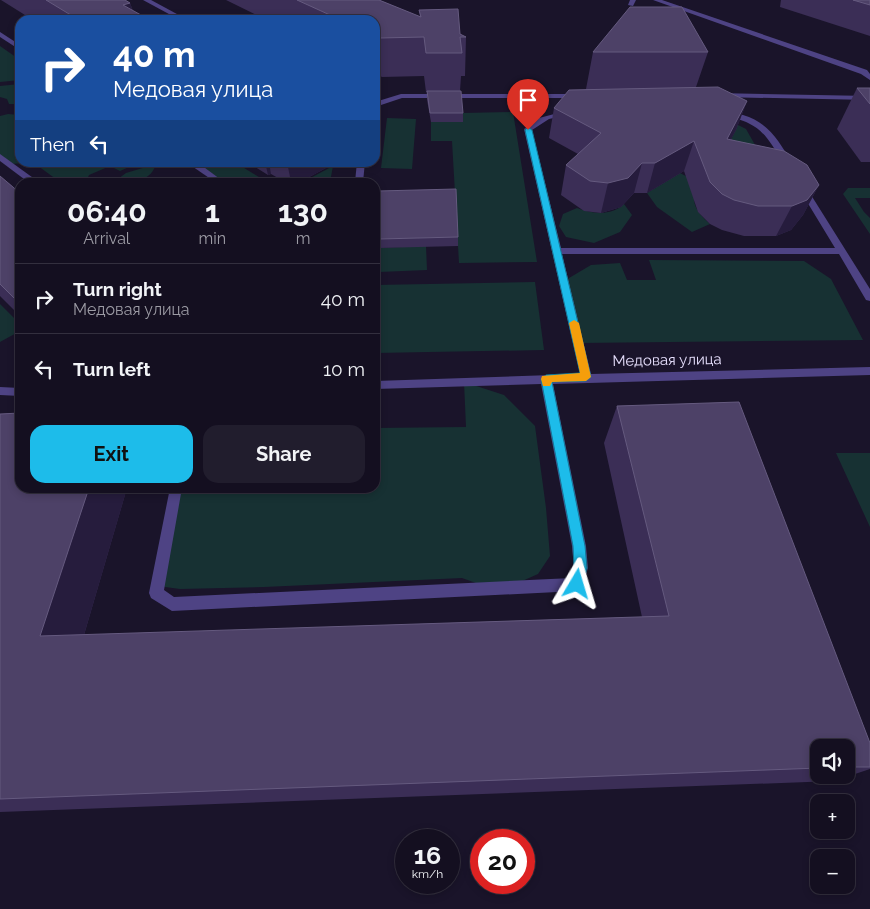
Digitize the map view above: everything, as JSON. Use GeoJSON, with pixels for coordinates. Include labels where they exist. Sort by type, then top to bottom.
{"type":"FeatureCollection","features":[{"type":"Feature","properties":{"kind":"street"},"geometry":{"type":"LineString","coordinates":[[146,0],[175,15]]}},
{"type":"Feature","properties":{"kind":"street"},"geometry":{"type":"LineString","coordinates":[[656,0],[864,72],[870,78]]}},
{"type":"Feature","properties":{"kind":"street"},"geometry":{"type":"LineString","coordinates":[[0,34],[15,44]]}},
{"type":"Feature","properties":{"kind":"street"},"geometry":{"type":"LineString","coordinates":[[713,95],[870,98]]}},
{"type":"Feature","properties":{"kind":"street"},"geometry":{"type":"LineString","coordinates":[[380,103],[401,96],[586,96]]}},
{"type":"Feature","properties":{"kind":"street"},"geometry":{"type":"LineString","coordinates":[[712,112],[746,117],[767,129],[870,297]]}},
{"type":"Feature","properties":{"kind":"street"},"geometry":{"type":"LineString","coordinates":[[574,114],[555,115],[537,121],[528,130],[586,377]]}},
{"type":"Feature","properties":{"kind":"street"},"geometry":{"type":"LineString","coordinates":[[0,157],[28,178]]}},
{"type":"Feature","properties":{"kind":"street"},"geometry":{"type":"LineString","coordinates":[[198,167],[214,178]]}},
{"type":"Feature","properties":{"kind":"street"},"geometry":{"type":"LineString","coordinates":[[557,251],[841,251]]}},
{"type":"Feature","properties":{"kind":"street","name":"Медовая улица"},"geometry":{"type":"LineString","coordinates":[[380,384],[870,371]]}},
{"type":"Feature","properties":{"kind":"street"},"geometry":{"type":"LineString","coordinates":[[175,493],[156,593],[172,604],[577,584],[581,568],[579,546],[546,379]]}},
{"type":"Feature","properties":{"kind":"street"},"geometry":{"type":"LineString","coordinates":[[0,391],[15,392]]}},
{"type":"Feature","properties":{"kind":"green space"},"geometry":{"type":"Polygon","coordinates":[[[0,46],[15,56],[15,80],[0,82],[0,46]]]}},
{"type":"Feature","properties":{"kind":"green space"},"geometry":{"type":"Polygon","coordinates":[[[15,84],[15,104],[9,104],[7,99],[0,97],[0,86],[15,84]]]}},
{"type":"Feature","properties":{"kind":"green space"},"geometry":{"type":"Polygon","coordinates":[[[513,112],[537,262],[459,263],[452,141],[431,141],[431,122],[463,122],[462,113],[513,112]]]}},
{"type":"Feature","properties":{"kind":"green space"},"geometry":{"type":"Polygon","coordinates":[[[15,115],[15,164],[9,164],[0,157],[0,116],[15,115]]]}},
{"type":"Feature","properties":{"kind":"green space"},"geometry":{"type":"Polygon","coordinates":[[[387,118],[416,119],[412,169],[381,168],[387,118]]]}},
{"type":"Feature","properties":{"kind":"green space"},"geometry":{"type":"Polygon","coordinates":[[[732,122],[746,129],[763,159],[705,147],[732,122]]]}},
{"type":"Feature","properties":{"kind":"green space"},"geometry":{"type":"Polygon","coordinates":[[[39,167],[108,167],[89,175],[88,178],[55,178],[39,167]]]}},
{"type":"Feature","properties":{"kind":"green space"},"geometry":{"type":"Polygon","coordinates":[[[112,167],[129,167],[120,171],[112,167]]]}},
{"type":"Feature","properties":{"kind":"green space"},"geometry":{"type":"Polygon","coordinates":[[[146,167],[154,167],[145,178],[119,178],[126,173],[146,167]]]}},
{"type":"Feature","properties":{"kind":"green space"},"geometry":{"type":"Polygon","coordinates":[[[196,167],[243,167],[260,178],[214,178],[196,167]]]}},
{"type":"Feature","properties":{"kind":"green space"},"geometry":{"type":"Polygon","coordinates":[[[331,167],[333,167],[331,178],[310,178],[331,167]]]}},
{"type":"Feature","properties":{"kind":"green space"},"geometry":{"type":"Polygon","coordinates":[[[680,173],[699,183],[694,195],[695,205],[697,210],[710,224],[692,232],[657,207],[647,193],[680,173]]]}},
{"type":"Feature","properties":{"kind":"green space"},"geometry":{"type":"Polygon","coordinates":[[[848,188],[870,188],[870,198],[855,198],[870,218],[870,234],[843,194],[848,188]]]}},
{"type":"Feature","properties":{"kind":"green space"},"geometry":{"type":"Polygon","coordinates":[[[624,204],[632,215],[620,232],[594,243],[566,237],[559,226],[563,214],[577,208],[589,212],[602,213],[614,211],[624,204]]]}},
{"type":"Feature","properties":{"kind":"green space"},"geometry":{"type":"Polygon","coordinates":[[[425,222],[427,270],[380,272],[380,248],[402,247],[425,222]]]}},
{"type":"Feature","properties":{"kind":"green space"},"geometry":{"type":"Polygon","coordinates":[[[649,260],[804,261],[831,279],[863,340],[578,343],[564,281],[591,265],[620,263],[627,280],[656,280],[649,260]]]}},
{"type":"Feature","properties":{"kind":"green space"},"geometry":{"type":"Polygon","coordinates":[[[535,282],[544,350],[380,353],[380,285],[535,282]]]}},
{"type":"Feature","properties":{"kind":"green space"},"geometry":{"type":"Polygon","coordinates":[[[0,304],[15,319],[15,334],[0,342],[0,304]]]}},
{"type":"Feature","properties":{"kind":"green space"},"geometry":{"type":"Polygon","coordinates":[[[464,382],[504,395],[535,426],[546,508],[550,556],[538,574],[520,582],[476,583],[462,578],[264,587],[180,589],[158,586],[175,493],[380,493],[380,428],[466,427],[464,382]]]}},
{"type":"Feature","properties":{"kind":"green space"},"geometry":{"type":"Polygon","coordinates":[[[836,453],[870,453],[870,527],[836,453]]]}},
{"type":"Feature","properties":{"kind":"building"},"geometry":{"type":"Polygon","coordinates":[[[46,0],[125,0],[130,3],[123,5],[141,15],[71,15],[46,0]]]}},
{"type":"Feature","properties":{"kind":"building"},"geometry":{"type":"Polygon","coordinates":[[[297,0],[379,0],[421,17],[419,10],[458,9],[460,34],[466,37],[460,37],[462,53],[426,53],[424,37],[380,38],[380,15],[330,15],[297,0]]]}},
{"type":"Feature","properties":{"kind":"building"},"geometry":{"type":"Polygon","coordinates":[[[853,0],[870,0],[870,5],[853,0]]]}},
{"type":"Feature","properties":{"kind":"building"},"geometry":{"type":"Polygon","coordinates":[[[630,7],[682,7],[708,52],[593,52],[630,7]]]}},
{"type":"Feature","properties":{"kind":"building"},"geometry":{"type":"Polygon","coordinates":[[[718,87],[747,101],[727,139],[784,151],[807,165],[819,185],[807,200],[792,206],[758,206],[734,200],[722,194],[710,182],[694,141],[655,163],[642,163],[628,178],[608,183],[590,181],[566,165],[601,133],[554,108],[569,90],[718,87]]]}},
{"type":"Feature","properties":{"kind":"building"},"geometry":{"type":"Polygon","coordinates":[[[857,88],[870,88],[870,104],[857,88]]]}},
{"type":"Feature","properties":{"kind":"building"},"geometry":{"type":"Polygon","coordinates":[[[427,91],[461,91],[463,113],[430,113],[427,91]]]}},
{"type":"Feature","properties":{"kind":"building"},"geometry":{"type":"Polygon","coordinates":[[[0,176],[15,189],[15,299],[0,284],[0,176]]]}},
{"type":"Feature","properties":{"kind":"building"},"geometry":{"type":"Polygon","coordinates":[[[456,189],[458,237],[380,239],[380,191],[456,189]]]}},
{"type":"Feature","properties":{"kind":"building"},"geometry":{"type":"Polygon","coordinates":[[[739,402],[870,743],[870,767],[855,767],[855,739],[810,739],[810,768],[0,799],[0,414],[15,413],[15,493],[87,493],[40,636],[669,616],[617,406],[739,402]]]}},
{"type":"Feature","properties":{"kind":"slow traffic"},"geometry":{"type":"LineString","coordinates":[[547,383],[546,379],[586,377],[574,323]]}},
{"type":"Feature","properties":{"kind":"route"},"geometry":{"type":"LineString","coordinates":[[528,130],[586,377],[546,379],[579,546],[581,568],[577,584]]}}]}
